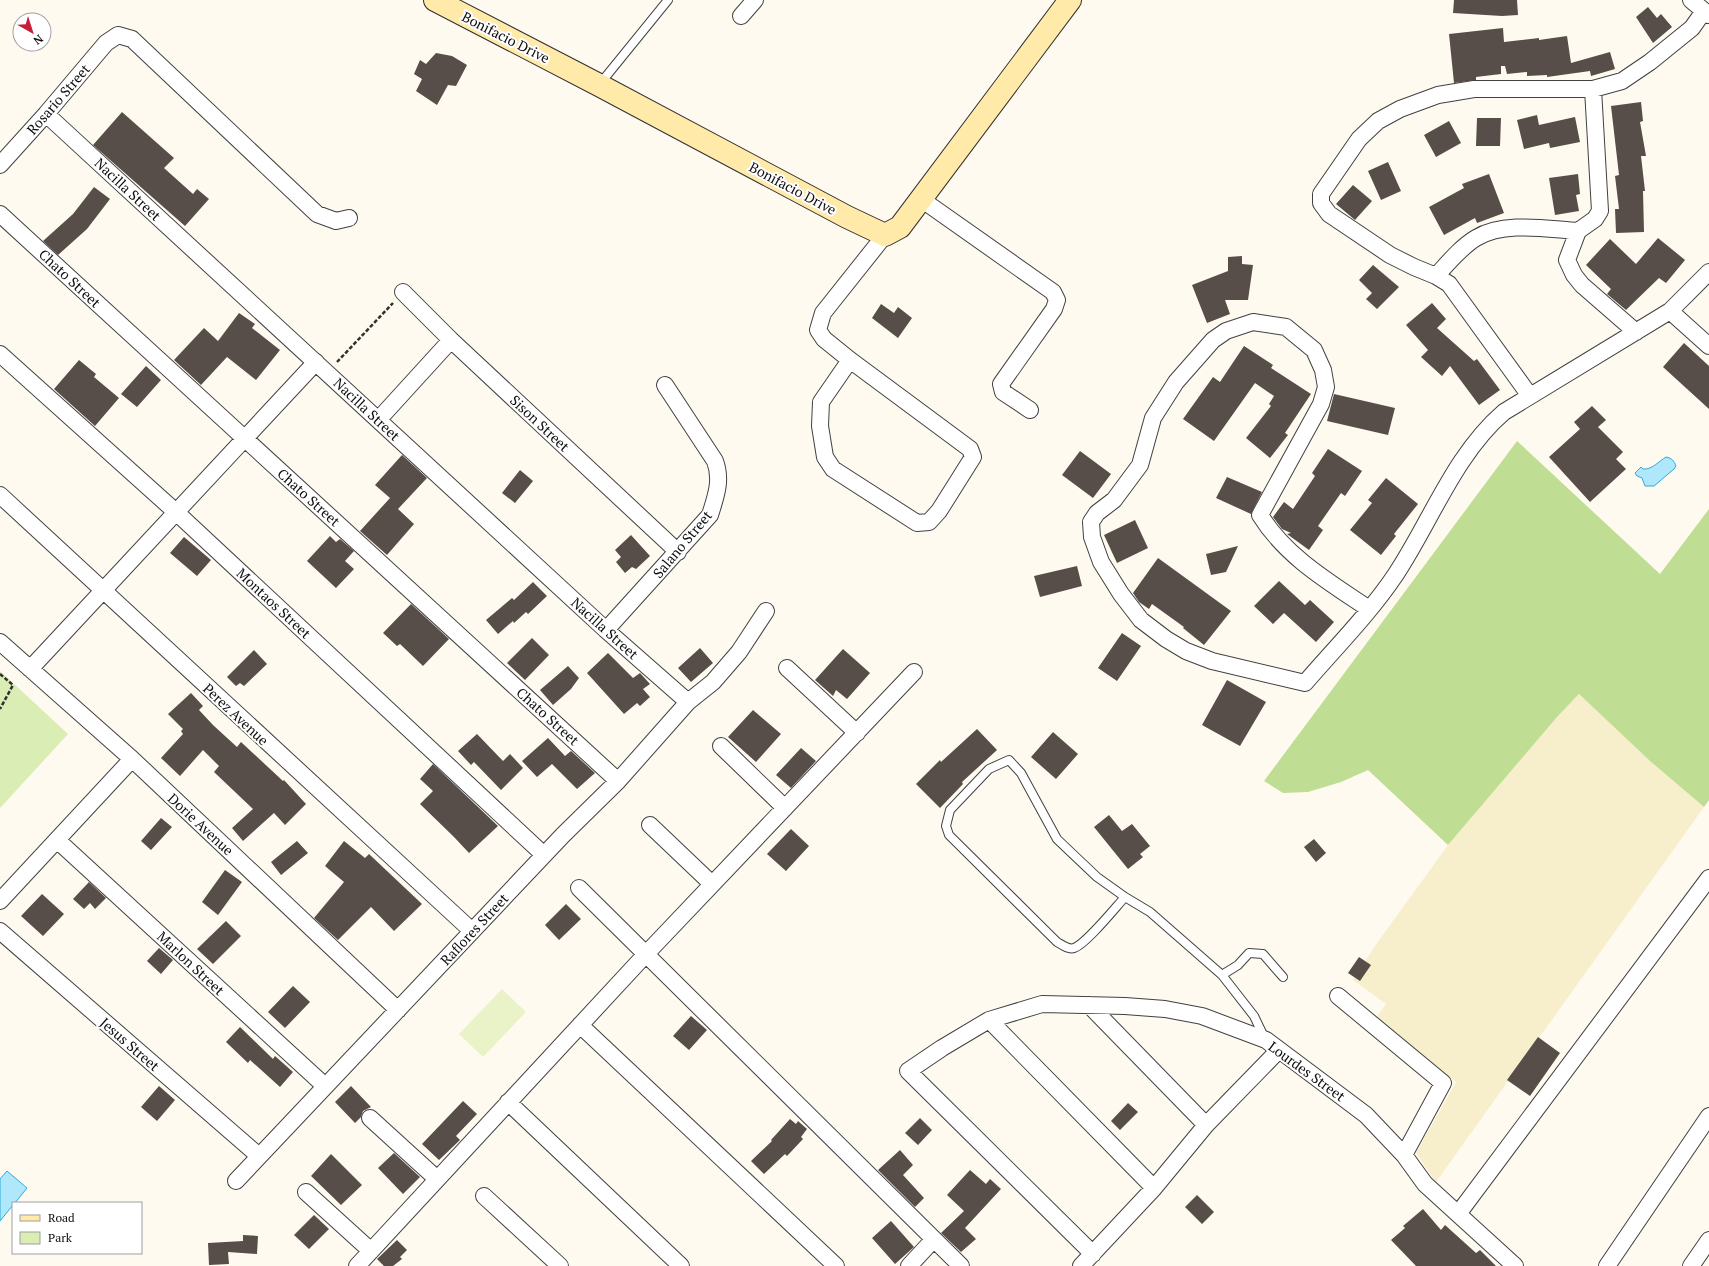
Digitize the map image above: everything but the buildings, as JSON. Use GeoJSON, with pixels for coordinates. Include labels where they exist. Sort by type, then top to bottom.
{"type":"FeatureCollection","features":[{"type":"Feature","properties":{"kind":"street","name":"Bonifacio Drive"},"geometry":{"type":"LineString","coordinates":[[435,0],[599,85],[847,217],[885,235]]}},
{"type":"Feature","properties":{"kind":"street"},"geometry":{"type":"LineString","coordinates":[[741,16],[755,0]]}},
{"type":"Feature","properties":{"kind":"street"},"geometry":{"type":"LineString","coordinates":[[850,360],[821,402],[820,426],[825,457],[833,469],[917,523],[929,522],[939,511],[972,457],[970,449],[850,360],[824,339],[818,330],[823,313],[885,235],[900,227],[1070,0]]}},
{"type":"Feature","properties":{"kind":"street"},"geometry":{"type":"LineString","coordinates":[[1530,396],[1449,284],[1436,276],[1390,255],[1329,214],[1322,207],[1320,198],[1323,189],[1359,139],[1378,121],[1400,109],[1438,95],[1474,88],[1593,90],[1622,81],[1692,28],[1706,13],[1691,0]]}},
{"type":"Feature","properties":{"kind":"street","name":"Rosario Street"},"geometry":{"type":"LineString","coordinates":[[0,165],[46,114],[106,42],[118,35],[132,39],[317,214],[336,221],[349,218]]}},
{"type":"Feature","properties":{"kind":"street"},"geometry":{"type":"LineString","coordinates":[[1593,90],[1600,211],[1595,218],[1578,231],[1567,260],[1574,275],[1582,285],[1636,332]]}},
{"type":"Feature","properties":{"kind":"street","name":"Nacilla Street"},"geometry":{"type":"LineString","coordinates":[[46,114],[379,419],[606,630],[688,702]]}},
{"type":"Feature","properties":{"kind":"street"},"geometry":{"type":"LineString","coordinates":[[921,199],[1054,292],[1057,300],[1054,309],[1001,384],[1003,392],[1030,410]]}},
{"type":"Feature","properties":{"kind":"street","name":"Chato Street"},"geometry":{"type":"LineString","coordinates":[[0,214],[618,781]]}},
{"type":"Feature","properties":{"kind":"street"},"geometry":{"type":"LineString","coordinates":[[1436,276],[1452,259],[1476,238],[1503,227],[1578,231]]}},
{"type":"Feature","properties":{"kind":"street"},"geometry":{"type":"LineString","coordinates":[[1369,609],[1311,569],[1278,540],[1260,515],[1321,404],[1326,387],[1324,370],[1314,350],[1286,327],[1252,322],[1226,331],[1213,340],[1176,382],[1153,418],[1140,465],[1114,500],[1097,513],[1091,522],[1092,538],[1101,562],[1121,594],[1142,620],[1166,639],[1186,651],[1212,661],[1305,683],[1369,609],[1395,575],[1473,444],[1482,433],[1504,412],[1670,311],[1709,272]]}},
{"type":"Feature","properties":{"kind":"street","name":"Sison Street"},"geometry":{"type":"LineString","coordinates":[[403,292],[451,340],[678,552]]}},
{"type":"Feature","properties":{"kind":"street"},"geometry":{"type":"LineString","coordinates":[[1670,311],[1709,346]]}},
{"type":"Feature","properties":{"kind":"street"},"geometry":{"type":"LineString","coordinates":[[379,419],[451,340]]}},
{"type":"Feature","properties":{"kind":"street","name":"Montaos Street"},"geometry":{"type":"LineString","coordinates":[[0,354],[177,513],[544,855]]}},
{"type":"Feature","properties":{"kind":"street"},"geometry":{"type":"LineString","coordinates":[[30,669],[245,439],[322,367]]}},
{"type":"Feature","properties":{"kind":"street","name":"Salano Street"},"geometry":{"type":"LineString","coordinates":[[606,630],[710,515],[717,494],[719,472],[715,461],[665,385]]}},
{"type":"Feature","properties":{"kind":"street","name":"Perez Avenue"},"geometry":{"type":"LineString","coordinates":[[0,496],[472,931]]}},
{"type":"Feature","properties":{"kind":"street","name":"Raflores Street"},"geometry":{"type":"LineString","coordinates":[[236,1181],[544,855],[618,781],[688,702],[713,682],[739,652],[766,611]]}},
{"type":"Feature","properties":{"kind":"street","name":"Dorie Avenue"},"geometry":{"type":"LineString","coordinates":[[0,642],[132,759],[398,1010]]}},
{"type":"Feature","properties":{"kind":"street"},"geometry":{"type":"LineString","coordinates":[[787,668],[857,733]]}},
{"type":"Feature","properties":{"kind":"street"},"geometry":{"type":"LineString","coordinates":[[357,1266],[646,954],[914,672]]}},
{"type":"Feature","properties":{"kind":"street"},"geometry":{"type":"LineString","coordinates":[[720,746],[785,808]]}},
{"type":"Feature","properties":{"kind":"street"},"geometry":{"type":"LineString","coordinates":[[0,901],[132,759]]}},
{"type":"Feature","properties":{"kind":"street"},"geometry":{"type":"LineString","coordinates":[[650,825],[712,884]]}},
{"type":"Feature","properties":{"kind":"street","name":"Marlon Street"},"geometry":{"type":"LineString","coordinates":[[57,840],[325,1086]]}},
{"type":"Feature","properties":{"kind":"street"},"geometry":{"type":"LineString","coordinates":[[1458,1214],[1709,878]]}},
{"type":"Feature","properties":{"kind":"street"},"geometry":{"type":"LineString","coordinates":[[579,888],[961,1266]]}},
{"type":"Feature","properties":{"kind":"street","name":"Jesus Street"},"geometry":{"type":"LineString","coordinates":[[0,931],[259,1156]]}},
{"type":"Feature","properties":{"kind":"street"},"geometry":{"type":"LineString","coordinates":[[1338,996],[1443,1083],[1404,1155]]}},
{"type":"Feature","properties":{"kind":"street","name":"Lourdes Street"},"geometry":{"type":"LineString","coordinates":[[1093,1254],[908,1071],[942,1048],[989,1020],[1042,1004],[1165,1008],[1202,1016],[1266,1040],[1366,1115],[1404,1155],[1425,1184],[1515,1266]]}},
{"type":"Feature","properties":{"kind":"street"},"geometry":{"type":"LineString","coordinates":[[1089,1005],[1206,1125]]}},
{"type":"Feature","properties":{"kind":"street"},"geometry":{"type":"LineString","coordinates":[[989,1020],[1154,1188]]}},
{"type":"Feature","properties":{"kind":"street"},"geometry":{"type":"LineString","coordinates":[[580,1025],[836,1266]]}},
{"type":"Feature","properties":{"kind":"street"},"geometry":{"type":"LineString","coordinates":[[1081,1266],[1154,1188],[1206,1125],[1279,1050]]}},
{"type":"Feature","properties":{"kind":"street"},"geometry":{"type":"LineString","coordinates":[[508,1102],[681,1266]]}},
{"type":"Feature","properties":{"kind":"street"},"geometry":{"type":"LineString","coordinates":[[1607,1266],[1709,1116]]}},
{"type":"Feature","properties":{"kind":"street"},"geometry":{"type":"LineString","coordinates":[[370,1118],[437,1179]]}},
{"type":"Feature","properties":{"kind":"street"},"geometry":{"type":"LineString","coordinates":[[306,1192],[371,1251]]}},
{"type":"Feature","properties":{"kind":"street"},"geometry":{"type":"LineString","coordinates":[[484,1196],[560,1266]]}},
{"type":"Feature","properties":{"kind":"street"},"geometry":{"type":"LineString","coordinates":[[909,1266],[934,1239]]}},
{"type":"Feature","properties":{"kind":"street"},"geometry":{"type":"LineString","coordinates":[[1691,1266],[1709,1240]]}},
{"type":"Feature","properties":{"kind":"lane"},"geometry":{"type":"LineString","coordinates":[[599,85],[668,0]]}},
{"type":"Feature","properties":{"kind":"lane"},"geometry":{"type":"LineString","coordinates":[[1125,897],[1090,936],[1075,948],[1069,948],[1057,942],[949,835],[946,826],[950,810],[989,769],[1009,760],[1021,773],[1057,839],[1097,877],[1125,897],[1150,912],[1222,975],[1254,1016],[1266,1040]]}},
{"type":"Feature","properties":{"kind":"lane"},"geometry":{"type":"LineString","coordinates":[[1222,975],[1238,965],[1249,953],[1263,954],[1283,977]]}},
{"type":"Feature","properties":{"kind":"path"},"geometry":{"type":"LineString","coordinates":[[322,367],[403,292]]}},
{"type":"Feature","properties":{"kind":"path"},"geometry":{"type":"LineString","coordinates":[[0,674],[13,685],[0,709]]}},
{"type":"Feature","properties":{"kind":"shaded area"},"geometry":{"type":"Polygon","coordinates":[[[1579,694],[1650,761],[1704,807],[1436,1182],[1416,1153],[1456,1082],[1375,1019],[1386,1004],[1353,980],[1377,943],[1448,845],[1557,717],[1579,694]]]}},
{"type":"Feature","properties":{"kind":"green space"},"geometry":{"type":"Polygon","coordinates":[[[1517,441],[1660,574],[1709,509],[1709,800],[1704,807],[1650,761],[1579,694],[1557,717],[1448,845],[1368,770],[1341,782],[1308,792],[1283,793],[1264,781],[1517,441]]]}},
{"type":"Feature","properties":{"kind":"green space"},"geometry":{"type":"Polygon","coordinates":[[[0,671],[68,734],[0,808],[0,671]]]}},
{"type":"Feature","properties":{"kind":"green space"},"geometry":{"type":"Polygon","coordinates":[[[502,989],[526,1012],[483,1057],[459,1034],[502,989]]]}},
{"type":"Feature","properties":{"kind":"water"},"geometry":{"type":"Polygon","coordinates":[[[1666,457],[1674,461],[1676,466],[1674,469],[1654,486],[1645,486],[1642,478],[1637,476],[1635,473],[1641,467],[1643,469],[1649,468],[1666,457]]]}},
{"type":"Feature","properties":{"kind":"water"},"geometry":{"type":"Polygon","coordinates":[[[7,1171],[27,1188],[16,1202],[12,1202],[12,1206],[0,1221],[0,1179],[7,1171]]]}}]}
